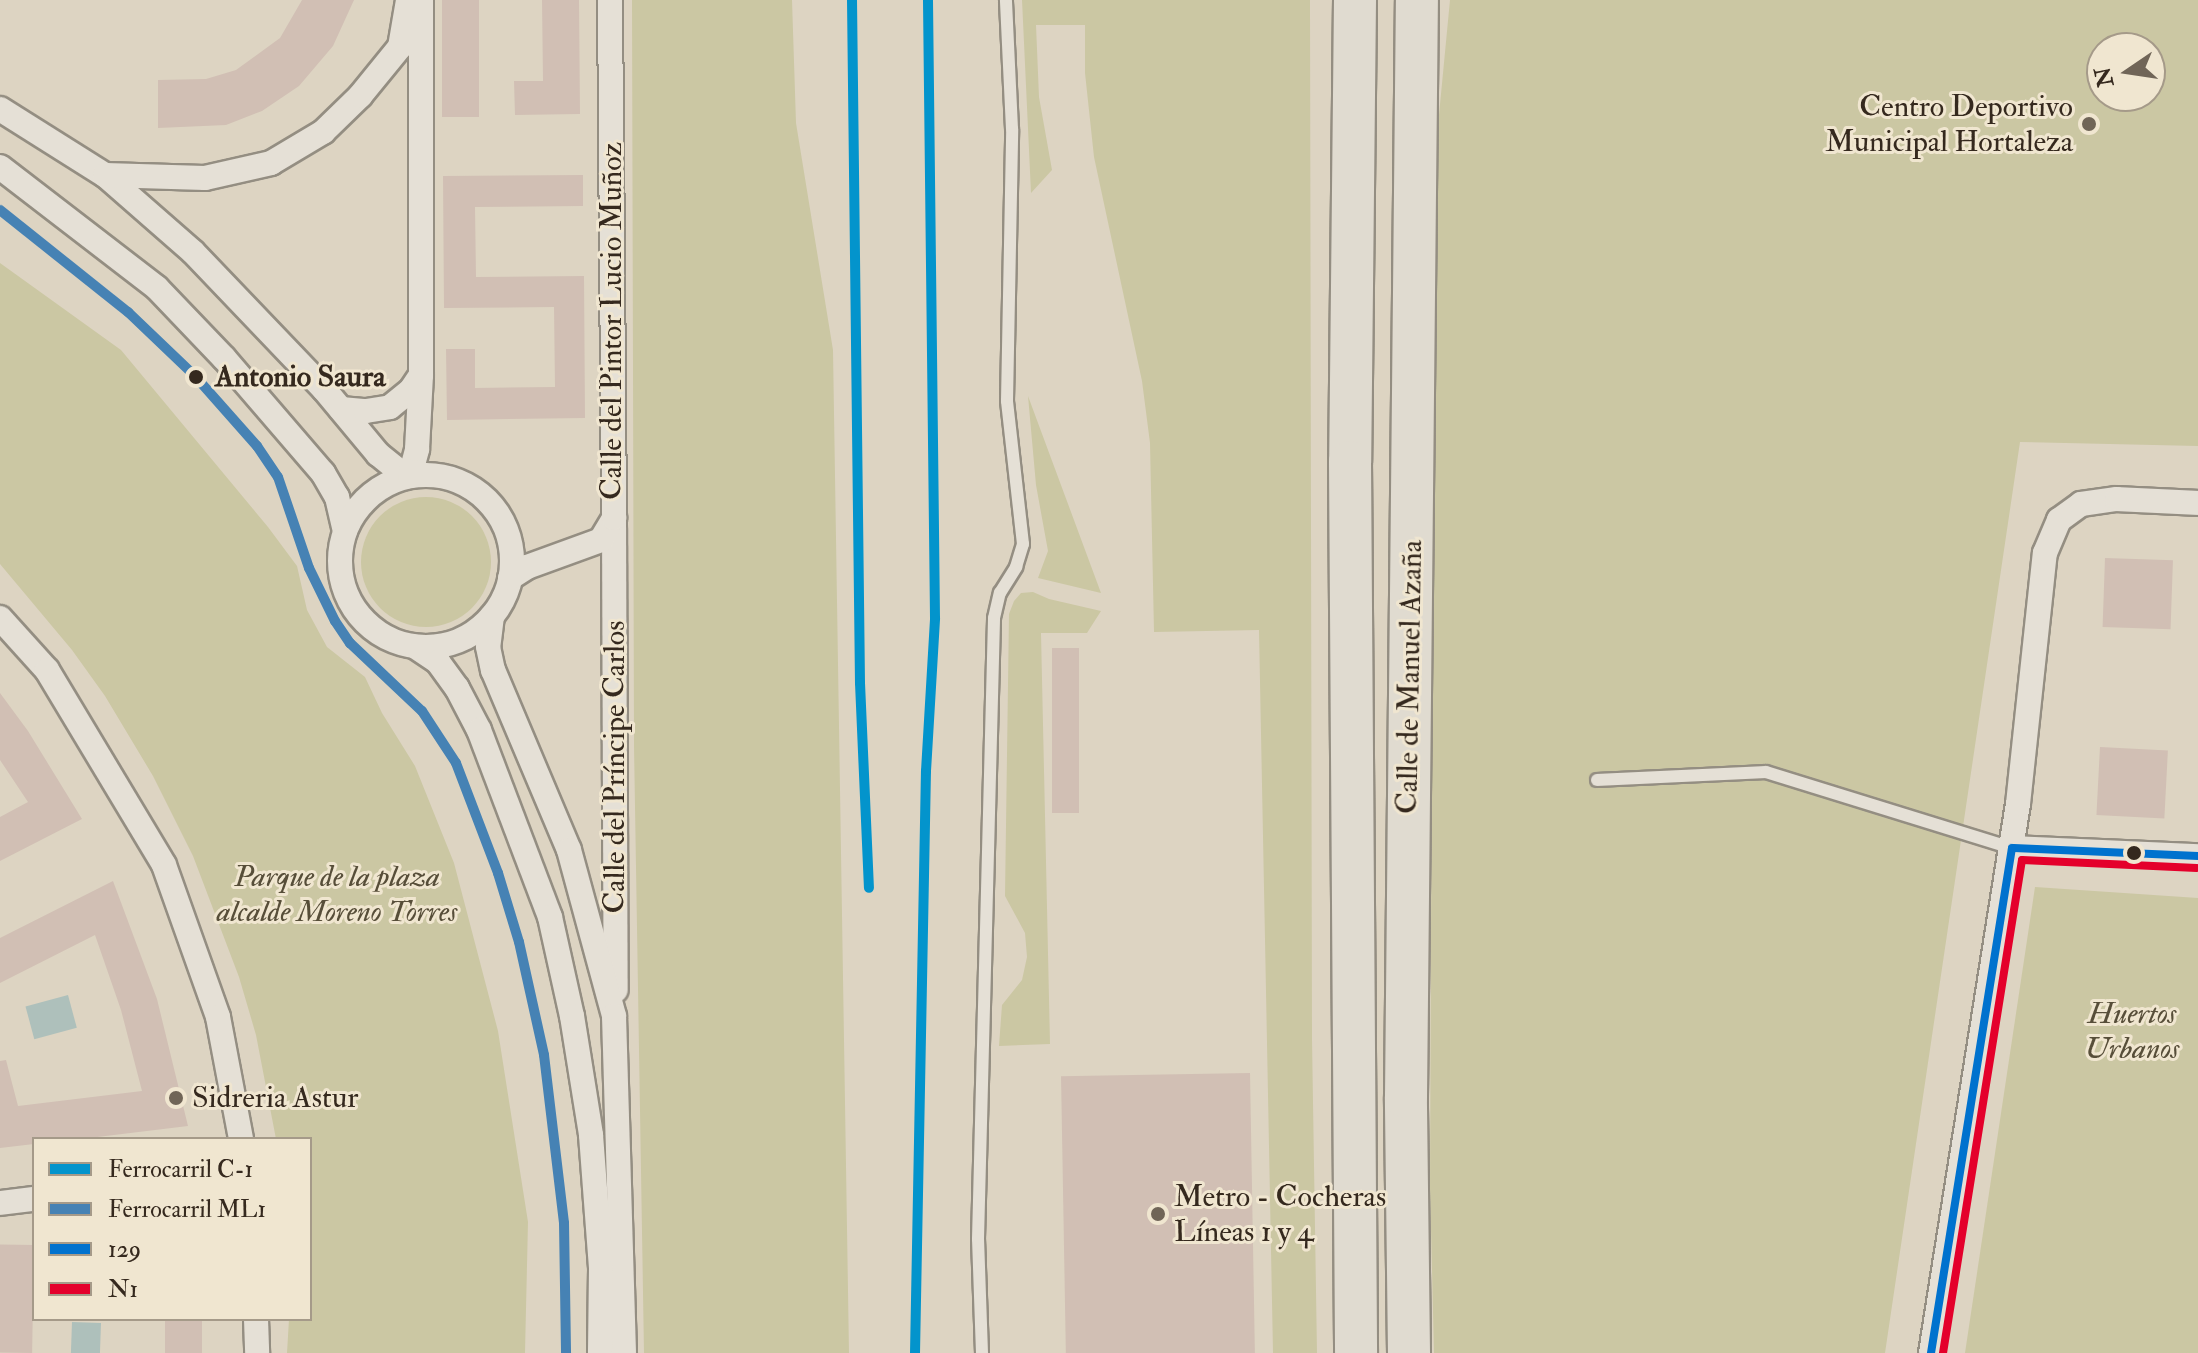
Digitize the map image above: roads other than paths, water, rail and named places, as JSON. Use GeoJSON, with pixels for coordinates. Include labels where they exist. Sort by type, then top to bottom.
{"type":"FeatureCollection","features":[{"type":"Feature","properties":{"kind":"highway"},"geometry":{"type":"LineString","coordinates":[[1331,0],[1350,462]]}},
{"type":"Feature","properties":{"kind":"highway","name":"Calle de Manuel Azaña"},"geometry":{"type":"LineString","coordinates":[[1355,0],[1350,462],[1356,1353]]}},
{"type":"Feature","properties":{"kind":"highway","name":"Calle de Manuel Azaña"},"geometry":{"type":"LineString","coordinates":[[1409,1353],[1406,1097],[1417,0]]}},
{"type":"Feature","properties":{"kind":"highway"},"geometry":{"type":"LineString","coordinates":[[1417,46],[1426,0]]}},
{"type":"Feature","properties":{"kind":"street"},"geometry":{"type":"LineString","coordinates":[[105,175],[205,178],[271,163],[323,132],[364,92],[400,47],[408,0]]}},
{"type":"Feature","properties":{"kind":"street"},"geometry":{"type":"LineString","coordinates":[[408,477],[417,449],[421,375],[421,0]]}},
{"type":"Feature","properties":{"kind":"street","name":"Calle del Pintor Lucio Muñoz"},"geometry":{"type":"LineString","coordinates":[[510,578],[543,560],[601,540],[614,518],[610,0]]}},
{"type":"Feature","properties":{"kind":"street"},"geometry":{"type":"LineString","coordinates":[[0,109],[105,175],[193,252],[341,409],[378,454],[408,477]]}},
{"type":"Feature","properties":{"kind":"street"},"geometry":{"type":"LineString","coordinates":[[0,167],[157,288],[224,358],[323,473],[337,497],[345,531],[340,565],[348,599],[369,626],[391,640],[416,647],[433,647],[466,638],[492,616],[510,578],[511,553],[505,529],[487,501],[467,486],[443,477],[408,477],[390,482],[363,502],[345,531]]}},
{"type":"Feature","properties":{"kind":"street"},"geometry":{"type":"LineString","coordinates":[[341,409],[366,411],[390,407],[411,390],[421,375]]}},
{"type":"Feature","properties":{"kind":"street"},"geometry":{"type":"LineString","coordinates":[[1931,1353],[2012,848],[2045,553],[2059,520],[2081,504],[2117,499],[2198,503]]}},
{"type":"Feature","properties":{"kind":"street","name":"Calle del Príncipe Carlos"},"geometry":{"type":"LineString","coordinates":[[614,518],[614,1016],[624,1353]]}},
{"type":"Feature","properties":{"kind":"street","name":"Calle del Príncipe Carlos"},"geometry":{"type":"LineString","coordinates":[[492,616],[488,647],[493,670],[569,850],[614,1016]]}},
{"type":"Feature","properties":{"kind":"street"},"geometry":{"type":"LineString","coordinates":[[0,618],[47,670],[164,865],[218,1017],[241,1137]]}},
{"type":"Feature","properties":{"kind":"street"},"geometry":{"type":"LineString","coordinates":[[416,647],[438,662],[457,688],[479,730],[550,917],[572,1016],[591,1135],[601,1269],[600,1353]]}},
{"type":"Feature","properties":{"kind":"street"},"geometry":{"type":"LineString","coordinates":[[2012,848],[2198,856]]}},
{"type":"Feature","properties":{"kind":"street"},"geometry":{"type":"LineString","coordinates":[[0,1203],[32,1199]]}},
{"type":"Feature","properties":{"kind":"street"},"geometry":{"type":"LineString","coordinates":[[256,1321],[257,1353]]}},
{"type":"Feature","properties":{"kind":"lane"},"geometry":{"type":"LineString","coordinates":[[982,1353],[978,1239],[994,618],[1000,593],[1016,567],[1023,544],[1007,401],[1012,129],[1006,0]]}},
{"type":"Feature","properties":{"kind":"lane"},"geometry":{"type":"LineString","coordinates":[[1597,780],[1766,772],[2012,848]]}},
{"type":"Feature","properties":{"kind":"rail line","name":"C-1"},"geometry":{"type":"LineString","coordinates":[[852,0],[860,683],[869,888]]}},
{"type":"Feature","properties":{"kind":"rail line","name":"C-1"},"geometry":{"type":"LineString","coordinates":[[915,1353],[926,771],[935,618],[928,0]]}},
{"type":"Feature","properties":{"kind":"rail line","name":"ML1"},"geometry":{"type":"LineString","coordinates":[[0,210],[128,312],[195,376],[257,446],[278,477],[309,568],[335,621],[350,643],[422,711],[456,763],[498,873],[519,942],[544,1055],[564,1223],[566,1353]]}},
{"type":"Feature","properties":{"kind":"place","name":"Centro Deportivo Municipal Hortaleza"},"geometry":{"type":"Point","coordinates":[2089,124]}},
{"type":"Feature","properties":{"kind":"place","name":"Antonio Saura"},"geometry":{"type":"Point","coordinates":[196,377]}},
{"type":"Feature","properties":{"kind":"place","name":"Sidreria Astur"},"geometry":{"type":"Point","coordinates":[176,1098]}},
{"type":"Feature","properties":{"kind":"place","name":"Metro - Cocheras Líneas 1 y 4"},"geometry":{"type":"Point","coordinates":[1158,1214]}},
{"type":"Feature","properties":{"kind":"park label","name":"Parque de la plaza alcalde Moreno Torres"},"geometry":{"type":"Point","coordinates":[337,894]}},
{"type":"Feature","properties":{"kind":"park label","name":"Huertos Urbanos"},"geometry":{"type":"Point","coordinates":[2132,1031]}}]}
